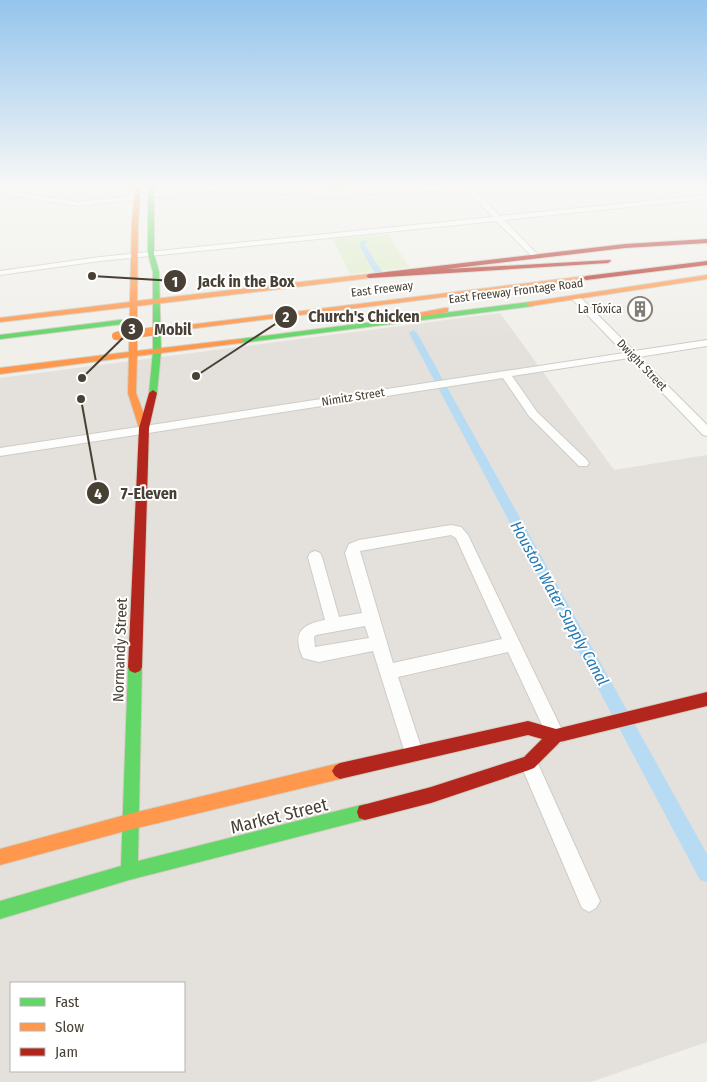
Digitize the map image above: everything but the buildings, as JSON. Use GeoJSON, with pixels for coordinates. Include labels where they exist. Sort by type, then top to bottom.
{"type":"FeatureCollection","features":[{"type":"Feature","properties":{"kind":"main road","name":"Normandy Street"},"geometry":{"type":"LineString","coordinates":[[135,237],[132,393],[144,428]]}},
{"type":"Feature","properties":{"kind":"main road","name":"Normandy Street"},"geometry":{"type":"LineString","coordinates":[[129,872],[129,822],[144,428],[153,399],[157,351],[156,272],[151,254],[151,237]]}},
{"type":"Feature","properties":{"kind":"main road"},"geometry":{"type":"LineString","coordinates":[[0,320],[695,237]]}},
{"type":"Feature","properties":{"kind":"main road"},"geometry":{"type":"LineString","coordinates":[[624,246],[707,241]]}},
{"type":"Feature","properties":{"kind":"main road"},"geometry":{"type":"LineString","coordinates":[[647,259],[707,259]]}},
{"type":"Feature","properties":{"kind":"main road"},"geometry":{"type":"LineString","coordinates":[[388,321],[524,294],[635,277],[707,259]]}},
{"type":"Feature","properties":{"kind":"main road","name":"East Freeway"},"geometry":{"type":"LineString","coordinates":[[111,336],[707,259]]}},
{"type":"Feature","properties":{"kind":"main road"},"geometry":{"type":"LineString","coordinates":[[379,275],[619,261],[443,283]]}},
{"type":"Feature","properties":{"kind":"main road","name":"East Freeway Frontage Road"},"geometry":{"type":"LineString","coordinates":[[0,371],[576,298],[707,279]]}},
{"type":"Feature","properties":{"kind":"main road"},"geometry":{"type":"LineString","coordinates":[[176,299],[168,311],[170,338],[178,344],[190,346]]}},
{"type":"Feature","properties":{"kind":"main road"},"geometry":{"type":"LineString","coordinates":[[108,306],[114,308],[121,315],[121,344],[112,356]]}},
{"type":"Feature","properties":{"kind":"main road"},"geometry":{"type":"LineString","coordinates":[[0,337],[171,316]]}},
{"type":"Feature","properties":{"kind":"main road","name":"Market Street"},"geometry":{"type":"LineString","coordinates":[[0,856],[129,822],[414,753],[528,728],[556,736],[707,699]]}},
{"type":"Feature","properties":{"kind":"main road","name":"Market Street"},"geometry":{"type":"LineString","coordinates":[[0,910],[129,872],[431,795],[528,763],[556,736]]}},
{"type":"Feature","properties":{"kind":"street"},"geometry":{"type":"LineString","coordinates":[[0,273],[80,262],[315,237]]}},
{"type":"Feature","properties":{"kind":"street"},"geometry":{"type":"LineString","coordinates":[[516,237],[534,256]]}},
{"type":"Feature","properties":{"kind":"street","name":"Dwight Street"},"geometry":{"type":"LineString","coordinates":[[576,298],[701,419],[707,432]]}},
{"type":"Feature","properties":{"kind":"street","name":"Nimitz Street"},"geometry":{"type":"LineString","coordinates":[[0,452],[144,428],[707,343]]}},
{"type":"Feature","properties":{"kind":"street"},"geometry":{"type":"LineString","coordinates":[[506,373],[533,414],[583,463]]}},
{"type":"Feature","properties":{"kind":"street"},"geometry":{"type":"LineString","coordinates":[[414,753],[378,643],[352,553],[354,548],[369,544],[456,531],[461,535],[556,736]]}},
{"type":"Feature","properties":{"kind":"street"},"geometry":{"type":"LineString","coordinates":[[316,557],[334,625]]}},
{"type":"Feature","properties":{"kind":"street"},"geometry":{"type":"LineString","coordinates":[[371,618],[312,629],[307,633],[306,638],[309,653],[319,655],[378,643]]}},
{"type":"Feature","properties":{"kind":"street"},"geometry":{"type":"LineString","coordinates":[[388,672],[513,644]]}},
{"type":"Feature","properties":{"kind":"street"},"geometry":{"type":"LineString","coordinates":[[528,763],[589,901]]}},
{"type":"Feature","properties":{"kind":"shaded area"},"geometry":{"type":"Polygon","coordinates":[[[500,313],[614,470],[707,455],[707,1042],[591,1082],[0,1082],[0,378],[500,313]]]}},
{"type":"Feature","properties":{"kind":"green space"},"geometry":{"type":"Polygon","coordinates":[[[390,237],[409,267],[350,274],[333,239],[390,237]]]}},
{"type":"Feature","properties":{"kind":"waterway","name":"Houston Water Supply Canal"},"geometry":{"type":"LineString","coordinates":[[364,241],[362,245],[378,272]]}},
{"type":"Feature","properties":{"kind":"waterway","name":"Houston Water Supply Canal"},"geometry":{"type":"LineString","coordinates":[[413,333],[707,873]]}},
{"type":"Feature","properties":{"kind":"traffic: fast"},"geometry":{"type":"LineString","coordinates":[[151,237],[151,254],[156,272],[157,351],[153,393]]}},
{"type":"Feature","properties":{"kind":"traffic: fast"},"geometry":{"type":"LineString","coordinates":[[240,341],[530,304]]}},
{"type":"Feature","properties":{"kind":"traffic: fast"},"geometry":{"type":"LineString","coordinates":[[0,337],[120,322]]}},
{"type":"Feature","properties":{"kind":"traffic: fast"},"geometry":{"type":"LineString","coordinates":[[129,872],[135,667]]}},
{"type":"Feature","properties":{"kind":"traffic: fast"},"geometry":{"type":"LineString","coordinates":[[0,910],[129,872],[365,812]]}},
{"type":"Feature","properties":{"kind":"traffic: slow"},"geometry":{"type":"LineString","coordinates":[[135,237],[132,393],[144,428]]}},
{"type":"Feature","properties":{"kind":"traffic: slow"},"geometry":{"type":"LineString","coordinates":[[0,320],[369,276]]}},
{"type":"Feature","properties":{"kind":"traffic: slow"},"geometry":{"type":"LineString","coordinates":[[530,304],[707,277]]}},
{"type":"Feature","properties":{"kind":"traffic: slow"},"geometry":{"type":"LineString","coordinates":[[180,328],[586,278]]}},
{"type":"Feature","properties":{"kind":"traffic: slow"},"geometry":{"type":"LineString","coordinates":[[388,321],[445,310]]}},
{"type":"Feature","properties":{"kind":"traffic: slow"},"geometry":{"type":"LineString","coordinates":[[116,336],[180,328]]}},
{"type":"Feature","properties":{"kind":"traffic: slow"},"geometry":{"type":"LineString","coordinates":[[0,371],[240,341]]}},
{"type":"Feature","properties":{"kind":"traffic: slow"},"geometry":{"type":"LineString","coordinates":[[0,857],[129,822],[340,771]]}},
{"type":"Feature","properties":{"kind":"traffic: jam"},"geometry":{"type":"LineString","coordinates":[[369,276],[625,246],[707,241]]}},
{"type":"Feature","properties":{"kind":"traffic: jam"},"geometry":{"type":"LineString","coordinates":[[379,275],[608,261]]}},
{"type":"Feature","properties":{"kind":"traffic: jam"},"geometry":{"type":"LineString","coordinates":[[586,278],[707,263]]}},
{"type":"Feature","properties":{"kind":"traffic: jam"},"geometry":{"type":"LineString","coordinates":[[135,667],[144,428],[153,393]]}},
{"type":"Feature","properties":{"kind":"traffic: jam"},"geometry":{"type":"LineString","coordinates":[[340,771],[528,728],[556,736],[707,699]]}},
{"type":"Feature","properties":{"kind":"traffic: jam"},"geometry":{"type":"LineString","coordinates":[[365,812],[431,795],[529,763],[556,736]]}},
{"type":"Feature","properties":{"kind":"place","name":"Jack in the Box"},"geometry":{"type":"Point","coordinates":[92,276]}},
{"type":"Feature","properties":{"kind":"place","name":"La Tóxíca"},"geometry":{"type":"Point","coordinates":[640,309]}},
{"type":"Feature","properties":{"kind":"place","name":"Church's Chicken"},"geometry":{"type":"Point","coordinates":[196,376]}},
{"type":"Feature","properties":{"kind":"place","name":"Mobil"},"geometry":{"type":"Point","coordinates":[82,378]}},
{"type":"Feature","properties":{"kind":"place","name":"7-Eleven"},"geometry":{"type":"Point","coordinates":[81,399]}}]}
